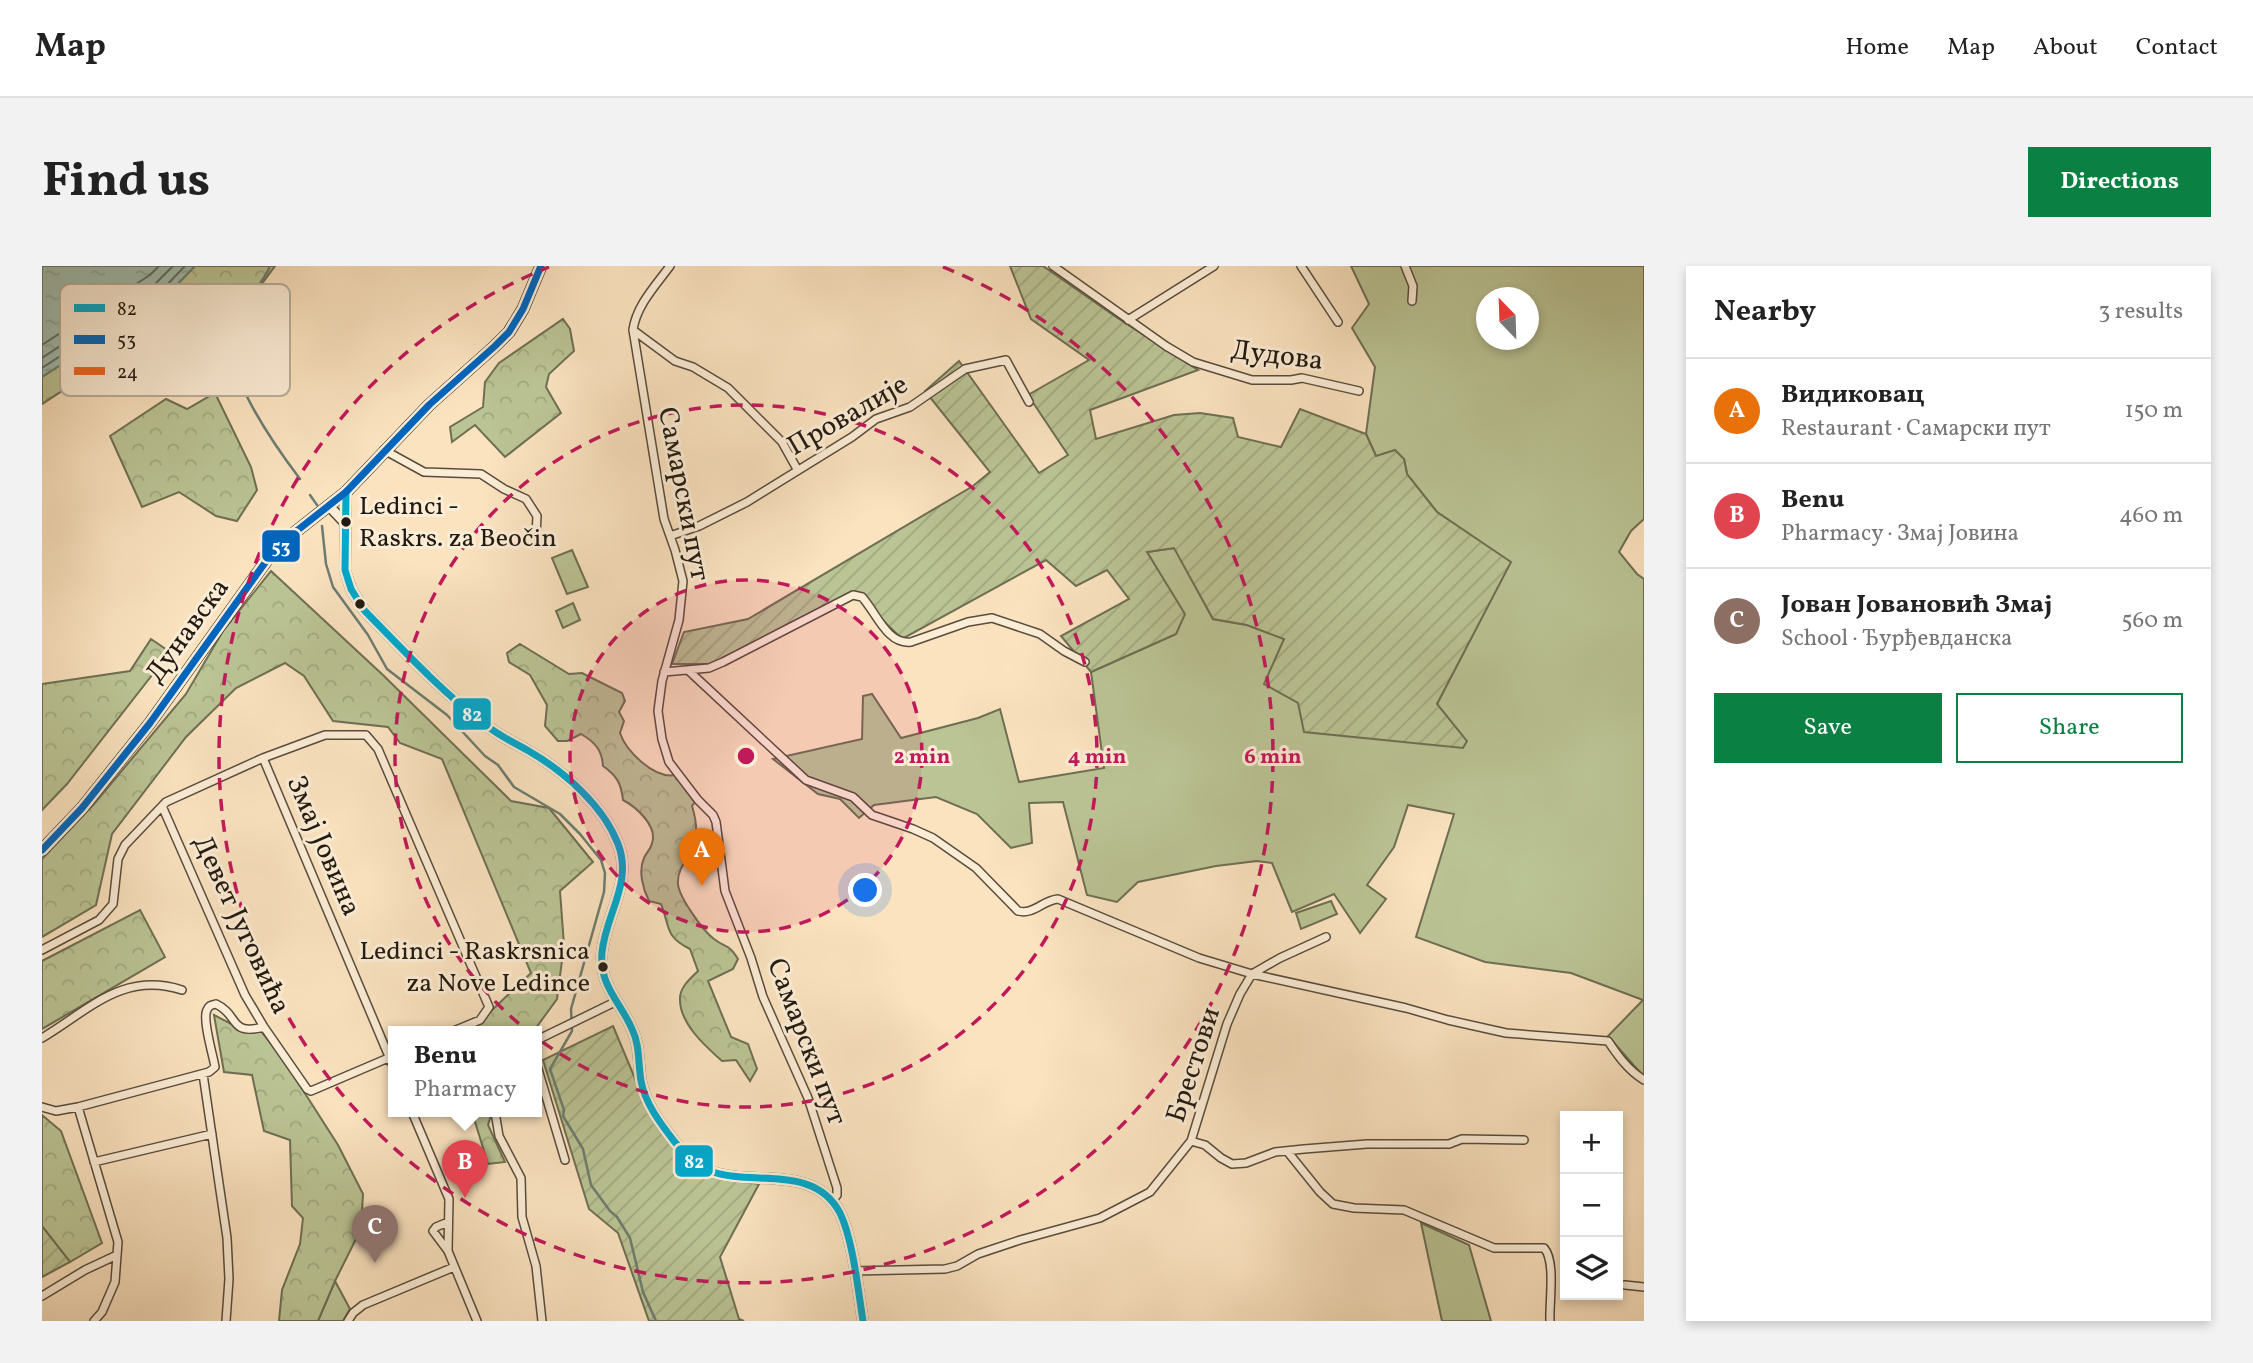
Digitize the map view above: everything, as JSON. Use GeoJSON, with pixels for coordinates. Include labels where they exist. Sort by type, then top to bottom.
{"type":"FeatureCollection","features":[{"type":"Feature","properties":{"kind":"main road","name":"Дунавска"},"geometry":{"type":"LineString","coordinates":[[42,850],[82,808],[150,723],[267,560],[294,533],[346,492],[384,450],[509,332],[523,309],[541,266]]}},
{"type":"Feature","properties":{"kind":"street"},"geometry":{"type":"LineString","coordinates":[[670,266],[642,304],[634,319],[633,330],[675,361],[693,367],[727,388],[782,442],[797,469]]}},
{"type":"Feature","properties":{"kind":"street","name":"Дудова"},"geometry":{"type":"LineString","coordinates":[[1053,266],[1182,356],[1215,370],[1252,380],[1320,380],[1359,391]]}},
{"type":"Feature","properties":{"kind":"street"},"geometry":{"type":"LineString","coordinates":[[1128,320],[1214,266]]}},
{"type":"Feature","properties":{"kind":"street"},"geometry":{"type":"LineString","coordinates":[[1301,266],[1338,322]]}},
{"type":"Feature","properties":{"kind":"street"},"geometry":{"type":"LineString","coordinates":[[1405,266],[1413,286],[1412,301]]}},
{"type":"Feature","properties":{"kind":"street","name":"Самарски пут"},"geometry":{"type":"LineString","coordinates":[[633,330],[655,475],[664,520],[683,581],[679,620],[664,672],[658,711],[662,738],[669,762],[716,822],[725,891],[763,997],[808,1098],[837,1188],[837,1195],[832,1201]]}},
{"type":"Feature","properties":{"kind":"street","name":"Провалије"},"geometry":{"type":"LineString","coordinates":[[670,536],[699,526],[747,502],[876,419],[910,407],[965,369],[1006,360],[1029,402]]}},
{"type":"Feature","properties":{"kind":"street"},"geometry":{"type":"LineString","coordinates":[[384,450],[424,471],[481,474],[526,499],[537,516],[536,535]]}},
{"type":"Feature","properties":{"kind":"street"},"geometry":{"type":"LineString","coordinates":[[346,492],[345,570],[351,589],[364,610],[487,727],[533,753],[566,777],[611,828],[624,864],[623,877],[602,953],[606,982],[636,1038],[645,1096],[664,1128],[682,1150],[709,1170],[737,1177],[796,1180],[816,1188],[832,1201],[846,1230],[863,1321]]}},
{"type":"Feature","properties":{"kind":"street"},"geometry":{"type":"LineString","coordinates":[[329,506],[346,524]]}},
{"type":"Feature","properties":{"kind":"street"},"geometry":{"type":"LineString","coordinates":[[664,672],[709,668],[853,595],[862,597],[891,635],[901,643],[968,622],[992,618],[1040,634],[1085,662]]}},
{"type":"Feature","properties":{"kind":"street"},"geometry":{"type":"LineString","coordinates":[[690,671],[806,780],[853,797],[872,815],[933,838],[976,868],[1018,911],[1032,911],[1058,899],[1199,958],[1252,974],[1495,1031],[1557,1039],[1608,1041],[1618,1057],[1644,1080]]}},
{"type":"Feature","properties":{"kind":"street"},"geometry":{"type":"LineString","coordinates":[[42,950],[99,920],[113,904],[118,859],[125,845],[171,799],[263,758],[325,735],[366,735],[378,749],[489,1007],[480,1020],[466,1026]]}},
{"type":"Feature","properties":{"kind":"street","name":"Змај Јовина"},"geometry":{"type":"LineString","coordinates":[[263,758],[388,1050]]}},
{"type":"Feature","properties":{"kind":"street","name":"Девет Југовића"},"geometry":{"type":"LineString","coordinates":[[162,806],[245,995],[307,1089],[311,1091],[388,1058]]}},
{"type":"Feature","properties":{"kind":"street"},"geometry":{"type":"LineString","coordinates":[[1252,974],[1325,937]]}},
{"type":"Feature","properties":{"kind":"street","name":"Брестови"},"geometry":{"type":"LineString","coordinates":[[854,1271],[945,1269],[986,1251],[1100,1218],[1150,1192],[1191,1141],[1227,1024],[1252,974]]}},
{"type":"Feature","properties":{"kind":"street"},"geometry":{"type":"LineString","coordinates":[[42,1038],[113,992],[141,984],[157,984],[183,990]]}},
{"type":"Feature","properties":{"kind":"street"},"geometry":{"type":"LineString","coordinates":[[542,1037],[615,1002]]}},
{"type":"Feature","properties":{"kind":"street"},"geometry":{"type":"LineString","coordinates":[[42,1107],[56,1111],[78,1107],[203,1073],[215,1067],[205,1011],[209,1006],[216,1004],[222,1007],[241,1029],[248,1031],[264,1027]]}},
{"type":"Feature","properties":{"kind":"street"},"geometry":{"type":"LineString","coordinates":[[203,1073],[226,1238],[229,1279],[226,1321]]}},
{"type":"Feature","properties":{"kind":"street"},"geometry":{"type":"LineString","coordinates":[[542,1083],[565,1160]]}},
{"type":"Feature","properties":{"kind":"street"},"geometry":{"type":"LineString","coordinates":[[78,1107],[118,1242],[115,1282],[102,1312],[94,1321]]}},
{"type":"Feature","properties":{"kind":"street"},"geometry":{"type":"LineString","coordinates":[[414,1117],[449,1199],[448,1251]]}},
{"type":"Feature","properties":{"kind":"street"},"geometry":{"type":"LineString","coordinates":[[496,1117],[499,1136],[521,1178],[522,1217],[536,1266],[542,1321]]}},
{"type":"Feature","properties":{"kind":"street"},"geometry":{"type":"LineString","coordinates":[[94,1162],[212,1135]]}},
{"type":"Feature","properties":{"kind":"street"},"geometry":{"type":"LineString","coordinates":[[1191,1141],[1205,1145],[1232,1164],[1246,1163],[1275,1152],[1354,1145],[1449,1144],[1461,1139],[1524,1140]]}},
{"type":"Feature","properties":{"kind":"street"},"geometry":{"type":"LineString","coordinates":[[1287,1151],[1333,1204],[1353,1208],[1404,1210],[1494,1248],[1544,1248],[1548,1254],[1550,1271],[1550,1321]]}},
{"type":"Feature","properties":{"kind":"street"},"geometry":{"type":"LineString","coordinates":[[448,1222],[433,1231],[448,1251],[477,1321]]}},
{"type":"Feature","properties":{"kind":"street"},"geometry":{"type":"LineString","coordinates":[[42,1296],[85,1270],[117,1255]]}},
{"type":"Feature","properties":{"kind":"street"},"geometry":{"type":"LineString","coordinates":[[348,1321],[363,1304],[454,1267]]}},
{"type":"Feature","properties":{"kind":"street"},"geometry":{"type":"LineString","coordinates":[[1625,1285],[1644,1287]]}},
{"type":"Feature","properties":{"kind":"green space"},"geometry":{"type":"Polygon","coordinates":[[[195,266],[275,266],[262,284],[178,284],[195,266]]]}},
{"type":"Feature","properties":{"kind":"green space"},"geometry":{"type":"Polygon","coordinates":[[[1010,266],[1043,266],[1198,370],[1090,410],[1096,439],[1174,415],[1200,413],[1233,418],[1238,437],[1281,447],[1300,409],[1366,434],[1376,456],[1395,450],[1404,459],[1407,474],[1437,512],[1511,562],[1437,704],[1467,741],[1463,748],[1304,732],[1298,703],[1264,684],[1284,639],[1247,625],[1213,619],[1174,548],[1147,552],[1185,614],[1176,634],[1091,672],[1061,636],[1129,599],[1107,570],[1076,586],[1046,560],[902,639],[859,597],[831,603],[711,664],[672,664],[684,632],[748,619],[973,486],[990,472],[925,391],[959,361],[1039,473],[1068,455],[1028,395],[1089,360],[1031,319],[1010,266]]]}},
{"type":"Feature","properties":{"kind":"green space"},"geometry":{"type":"Polygon","coordinates":[[[1351,266],[1644,266],[1644,519],[1631,531],[1619,552],[1644,579],[1644,1077],[1608,1036],[1643,1000],[1571,973],[1485,962],[1416,937],[1454,814],[1408,805],[1394,847],[1367,885],[1386,899],[1360,933],[1334,894],[1292,912],[1272,863],[1257,861],[1216,866],[1138,882],[1117,902],[1087,895],[1063,802],[1029,803],[1032,843],[1011,848],[977,814],[936,797],[874,805],[859,818],[840,799],[818,794],[773,759],[862,739],[863,696],[872,694],[901,738],[978,718],[1000,709],[1019,782],[1104,768],[1091,672],[1176,634],[1184,614],[1147,552],[1175,548],[1213,619],[1247,625],[1284,639],[1466,741],[1437,704],[1510,562],[1437,512],[1407,474],[1404,459],[1376,456],[1366,434],[1375,367],[1352,328],[1369,304],[1351,266]]]}},
{"type":"Feature","properties":{"kind":"green space"},"geometry":{"type":"Polygon","coordinates":[[[563,319],[570,329],[574,351],[549,374],[546,387],[561,413],[505,457],[475,425],[452,442],[450,427],[483,407],[485,382],[499,363],[563,319]]]}},
{"type":"Feature","properties":{"kind":"green space"},"geometry":{"type":"Polygon","coordinates":[[[60,365],[60,392],[42,404],[42,377],[60,365]]]}},
{"type":"Feature","properties":{"kind":"green space"},"geometry":{"type":"Polygon","coordinates":[[[210,396],[216,396],[251,467],[257,490],[237,521],[216,516],[179,492],[142,507],[110,436],[166,399],[187,409],[210,396]]]}},
{"type":"Feature","properties":{"kind":"green space"},"geometry":{"type":"Polygon","coordinates":[[[572,550],[588,587],[567,594],[552,558],[572,550]]]}},
{"type":"Feature","properties":{"kind":"green space"},"geometry":{"type":"Polygon","coordinates":[[[271,571],[384,676],[511,801],[549,808],[593,862],[560,891],[564,945],[557,999],[537,1026],[475,1026],[531,973],[442,759],[400,743],[388,727],[333,721],[304,676],[285,663],[236,688],[186,737],[112,834],[96,905],[42,937],[42,859],[94,804],[186,694],[223,631],[271,571]]]}},
{"type":"Feature","properties":{"kind":"green space"},"geometry":{"type":"Polygon","coordinates":[[[573,603],[580,620],[563,628],[556,611],[573,603]]]}},
{"type":"Feature","properties":{"kind":"green space"},"geometry":{"type":"Polygon","coordinates":[[[151,639],[170,652],[67,784],[42,810],[42,684],[130,671],[151,639]]]}},
{"type":"Feature","properties":{"kind":"green space"},"geometry":{"type":"Polygon","coordinates":[[[520,644],[569,674],[582,673],[622,693],[625,701],[619,712],[624,721],[620,733],[628,748],[658,773],[675,775],[695,802],[692,806],[696,824],[695,842],[680,872],[679,890],[704,929],[729,948],[738,959],[733,969],[708,981],[731,1037],[748,1044],[757,1069],[750,1081],[736,1060],[722,1061],[708,1048],[688,1025],[684,1016],[680,994],[698,971],[690,949],[672,936],[661,904],[649,901],[645,891],[641,869],[653,837],[649,824],[634,807],[623,800],[618,780],[603,766],[601,755],[594,743],[581,734],[567,741],[558,741],[545,726],[547,705],[530,675],[509,662],[507,653],[520,644]]]}},
{"type":"Feature","properties":{"kind":"green space"},"geometry":{"type":"Polygon","coordinates":[[[1331,901],[1337,914],[1301,929],[1296,913],[1331,901]]]}},
{"type":"Feature","properties":{"kind":"green space"},"geometry":{"type":"Polygon","coordinates":[[[140,910],[165,957],[42,1029],[42,961],[140,910]]]}},
{"type":"Feature","properties":{"kind":"green space"},"geometry":{"type":"Polygon","coordinates":[[[214,1015],[241,1029],[260,1030],[283,1059],[338,1145],[363,1194],[361,1229],[318,1321],[279,1321],[282,1290],[300,1244],[303,1218],[292,1206],[290,1140],[264,1131],[252,1075],[224,1072],[214,1015]]]}},
{"type":"Feature","properties":{"kind":"green space"},"geometry":{"type":"Polygon","coordinates":[[[613,1026],[649,1112],[683,1161],[714,1177],[759,1184],[720,1257],[739,1319],[744,1321],[649,1321],[618,1233],[589,1209],[543,1060],[613,1026]]]}},
{"type":"Feature","properties":{"kind":"green space"},"geometry":{"type":"Polygon","coordinates":[[[42,1115],[61,1131],[102,1243],[70,1262],[42,1226],[42,1115]]]}},
{"type":"Feature","properties":{"kind":"green space"},"geometry":{"type":"Polygon","coordinates":[[[474,1117],[490,1117],[488,1125],[505,1162],[488,1164],[474,1117]]]}},
{"type":"Feature","properties":{"kind":"green space"},"geometry":{"type":"Polygon","coordinates":[[[1421,1223],[1469,1245],[1491,1321],[1442,1321],[1421,1223]]]}},
{"type":"Feature","properties":{"kind":"green space"},"geometry":{"type":"Polygon","coordinates":[[[42,1226],[70,1262],[42,1277],[42,1226]]]}},
{"type":"Feature","properties":{"kind":"green space"},"geometry":{"type":"Polygon","coordinates":[[[335,1281],[350,1309],[343,1321],[318,1321],[335,1281]]]}},
{"type":"Feature","properties":{"kind":"water"},"geometry":{"type":"Polygon","coordinates":[[[42,266],[195,266],[178,284],[60,284],[60,365],[42,377],[42,266]]]}},
{"type":"Feature","properties":{"kind":"waterway"},"geometry":{"type":"LineString","coordinates":[[260,284],[270,266]]}},
{"type":"Feature","properties":{"kind":"waterway"},"geometry":{"type":"LineString","coordinates":[[247,396],[265,429],[300,479]]}},
{"type":"Feature","properties":{"kind":"waterway"},"geometry":{"type":"LineString","coordinates":[[310,495],[317,505]]}},
{"type":"Feature","properties":{"kind":"waterway"},"geometry":{"type":"LineString","coordinates":[[322,526],[326,564],[333,587],[368,635],[387,669],[447,715],[485,756],[498,765],[514,787],[560,814],[601,860],[605,873],[604,892],[571,1009],[572,1031],[550,1069],[564,1110],[563,1116],[583,1149],[591,1185],[630,1238],[643,1292],[656,1321]]}},
{"type":"Feature","properties":{"kind":"transit line","name":"53"},"geometry":{"type":"LineString","coordinates":[[42,850],[82,808],[150,723],[267,560],[294,533],[346,492],[429,405],[509,332],[523,309],[541,266]]}},
{"type":"Feature","properties":{"kind":"transit line","name":"82"},"geometry":{"type":"LineString","coordinates":[[346,492],[345,570],[351,589],[364,610],[455,700],[498,734],[545,761],[570,781],[594,804],[612,830],[622,858],[622,872],[621,885],[604,938],[602,964],[611,993],[635,1035],[643,1089],[654,1112],[681,1150],[710,1171],[799,1182],[829,1197],[845,1224],[863,1321]]}},
{"type":"Feature","properties":{"kind":"place","name":"Ledinci - Raskrs. za Beočin"},"geometry":{"type":"Point","coordinates":[346,522]}},
{"type":"Feature","properties":{"kind":"place","name":"Видиковац"},"geometry":{"type":"Point","coordinates":[702,886]}},
{"type":"Feature","properties":{"kind":"place","name":"Ledinci - Raskrsnica za Nove Ledince"},"geometry":{"type":"Point","coordinates":[603,967]}},
{"type":"Feature","properties":{"kind":"place","name":"Benu"},"geometry":{"type":"Point","coordinates":[465,1198]}},
{"type":"Feature","properties":{"kind":"place","name":"Јован Јовановић Змај"},"geometry":{"type":"Point","coordinates":[375,1263]}}]}
